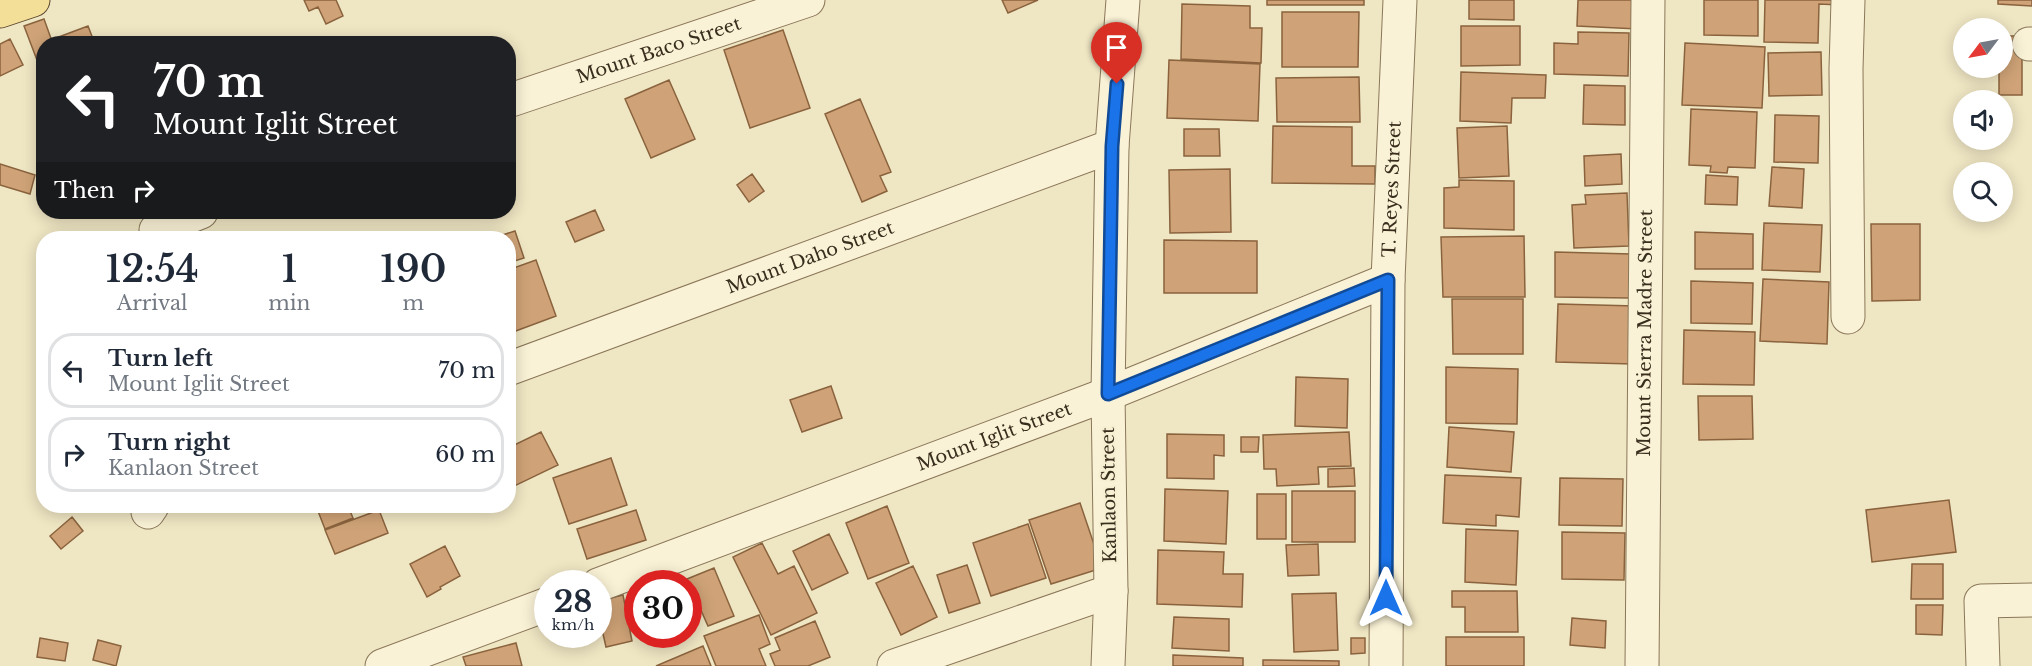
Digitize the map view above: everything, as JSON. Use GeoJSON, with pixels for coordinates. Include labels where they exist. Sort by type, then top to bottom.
{"type":"FeatureCollection","features":[{"type":"Feature","properties":{"kind":"main road"},"geometry":{"type":"LineString","coordinates":[[0,11],[33,0]]}},
{"type":"Feature","properties":{"kind":"street","name":"Mount Baco Street"},"geometry":{"type":"LineString","coordinates":[[516,98],[808,0]]}},
{"type":"Feature","properties":{"kind":"street","name":"Kanlaon Street"},"geometry":{"type":"LineString","coordinates":[[1108,666],[1111,591],[1108,394],[1112,146],[1123,0]]}},
{"type":"Feature","properties":{"kind":"street","name":"T. Reyes Street"},"geometry":{"type":"LineString","coordinates":[[1386,666],[1388,280],[1400,0]]}},
{"type":"Feature","properties":{"kind":"street","name":"Mount Sierra Madre Street"},"geometry":{"type":"LineString","coordinates":[[1642,666],[1648,0]]}},
{"type":"Feature","properties":{"kind":"street"},"geometry":{"type":"LineString","coordinates":[[1848,0],[1846,69],[1848,317]]}},
{"type":"Feature","properties":{"kind":"street","name":"Mount Daho Street"},"geometry":{"type":"LineString","coordinates":[[516,366],[1112,146]]}},
{"type":"Feature","properties":{"kind":"street"},"geometry":{"type":"LineString","coordinates":[[156,230],[184,219]]}},
{"type":"Feature","properties":{"kind":"street","name":"Mount Iglit Street"},"geometry":{"type":"LineString","coordinates":[[612,580],[1108,394],[1388,280]]}},
{"type":"Feature","properties":{"kind":"street"},"geometry":{"type":"LineString","coordinates":[[894,666],[1111,591]]}},
{"type":"Feature","properties":{"kind":"street"},"geometry":{"type":"LineString","coordinates":[[1983,666],[1981,601],[2032,600]]}},
{"type":"Feature","properties":{"kind":"street"},"geometry":{"type":"LineString","coordinates":[[382,666],[534,609]]}},
{"type":"Feature","properties":{"kind":"building"},"geometry":{"type":"Polygon","coordinates":[[[304,0],[336,0],[343,16],[326,24],[318,7],[309,11],[304,0]]]}},
{"type":"Feature","properties":{"kind":"building"},"geometry":{"type":"Polygon","coordinates":[[[1002,0],[1038,0],[1008,13],[1002,0]]]}},
{"type":"Feature","properties":{"kind":"building"},"geometry":{"type":"Polygon","coordinates":[[[1267,0],[1364,0],[1364,5],[1267,5],[1267,0]]]}},
{"type":"Feature","properties":{"kind":"building"},"geometry":{"type":"Polygon","coordinates":[[[1469,0],[1514,0],[1514,20],[1469,19],[1469,0]]]}},
{"type":"Feature","properties":{"kind":"building"},"geometry":{"type":"Polygon","coordinates":[[[1578,0],[1638,0],[1638,29],[1577,26],[1578,0]]]}},
{"type":"Feature","properties":{"kind":"building"},"geometry":{"type":"Polygon","coordinates":[[[1704,0],[1758,0],[1758,36],[1704,35],[1704,0]]]}},
{"type":"Feature","properties":{"kind":"building"},"geometry":{"type":"Polygon","coordinates":[[[1765,0],[1840,0],[1840,5],[1819,4],[1818,43],[1764,42],[1765,0]]]}},
{"type":"Feature","properties":{"kind":"building"},"geometry":{"type":"Polygon","coordinates":[[[1998,0],[2032,0],[2032,6],[1998,4],[1998,0]]]}},
{"type":"Feature","properties":{"kind":"building"},"geometry":{"type":"Polygon","coordinates":[[[1182,4],[1250,6],[1250,28],[1262,28],[1261,63],[1181,59],[1182,4]]]}},
{"type":"Feature","properties":{"kind":"building"},"geometry":{"type":"Polygon","coordinates":[[[1282,12],[1359,12],[1358,67],[1282,67],[1282,12]]]}},
{"type":"Feature","properties":{"kind":"building"},"geometry":{"type":"Polygon","coordinates":[[[44,19],[50,36],[36,36],[36,57],[24,26],[44,19]]]}},
{"type":"Feature","properties":{"kind":"building"},"geometry":{"type":"Polygon","coordinates":[[[88,26],[92,36],[61,36],[88,26]]]}},
{"type":"Feature","properties":{"kind":"building"},"geometry":{"type":"Polygon","coordinates":[[[1461,26],[1520,26],[1520,65],[1461,66],[1461,26]]]}},
{"type":"Feature","properties":{"kind":"building"},"geometry":{"type":"Polygon","coordinates":[[[783,30],[810,108],[750,128],[724,50],[783,30]]]}},
{"type":"Feature","properties":{"kind":"building"},"geometry":{"type":"Polygon","coordinates":[[[1578,32],[1629,33],[1628,76],[1554,74],[1554,43],[1578,44],[1578,32]]]}},
{"type":"Feature","properties":{"kind":"building"},"geometry":{"type":"Polygon","coordinates":[[[2013,36],[2022,36],[2022,95],[2013,95],[2013,90],[1999,90],[1999,78],[2013,78],[2013,36]]]}},
{"type":"Feature","properties":{"kind":"building"},"geometry":{"type":"Polygon","coordinates":[[[10,39],[23,65],[0,76],[0,44],[10,39]]]}},
{"type":"Feature","properties":{"kind":"building"},"geometry":{"type":"Polygon","coordinates":[[[1685,43],[1765,47],[1762,108],[1682,105],[1685,43]]]}},
{"type":"Feature","properties":{"kind":"building"},"geometry":{"type":"Polygon","coordinates":[[[1821,52],[1822,95],[1769,96],[1768,53],[1821,52]]]}},
{"type":"Feature","properties":{"kind":"building"},"geometry":{"type":"Polygon","coordinates":[[[1169,60],[1260,64],[1258,121],[1167,118],[1169,60]]]}},
{"type":"Feature","properties":{"kind":"building"},"geometry":{"type":"Polygon","coordinates":[[[1461,72],[1546,75],[1545,98],[1512,98],[1511,123],[1460,121],[1461,72]]]}},
{"type":"Feature","properties":{"kind":"building"},"geometry":{"type":"Polygon","coordinates":[[[1359,77],[1360,122],[1277,122],[1276,78],[1359,77]]]}},
{"type":"Feature","properties":{"kind":"building"},"geometry":{"type":"Polygon","coordinates":[[[669,80],[695,139],[651,158],[625,99],[669,80]]]}},
{"type":"Feature","properties":{"kind":"building"},"geometry":{"type":"Polygon","coordinates":[[[1584,85],[1625,86],[1625,125],[1583,124],[1584,85]]]}},
{"type":"Feature","properties":{"kind":"building"},"geometry":{"type":"Polygon","coordinates":[[[860,99],[891,172],[880,176],[887,191],[862,202],[825,114],[860,99]]]}},
{"type":"Feature","properties":{"kind":"building"},"geometry":{"type":"Polygon","coordinates":[[[1691,109],[1757,112],[1755,168],[1728,167],[1727,173],[1710,172],[1711,166],[1689,165],[1691,109]]]}},
{"type":"Feature","properties":{"kind":"building"},"geometry":{"type":"Polygon","coordinates":[[[1775,115],[1819,116],[1818,163],[1774,162],[1775,115]]]}},
{"type":"Feature","properties":{"kind":"building"},"geometry":{"type":"Polygon","coordinates":[[[1273,126],[1352,127],[1352,166],[1375,166],[1375,184],[1272,183],[1273,126]]]}},
{"type":"Feature","properties":{"kind":"building"},"geometry":{"type":"Polygon","coordinates":[[[1507,126],[1509,176],[1459,178],[1457,128],[1507,126]]]}},
{"type":"Feature","properties":{"kind":"building"},"geometry":{"type":"Polygon","coordinates":[[[1184,129],[1219,129],[1220,156],[1184,156],[1184,129]]]}},
{"type":"Feature","properties":{"kind":"building"},"geometry":{"type":"Polygon","coordinates":[[[1621,154],[1622,184],[1585,186],[1584,156],[1621,154]]]}},
{"type":"Feature","properties":{"kind":"building"},"geometry":{"type":"Polygon","coordinates":[[[0,164],[35,175],[30,194],[0,185],[0,164]]]}},
{"type":"Feature","properties":{"kind":"building"},"geometry":{"type":"Polygon","coordinates":[[[1772,167],[1804,169],[1802,208],[1769,206],[1772,167]]]}},
{"type":"Feature","properties":{"kind":"building"},"geometry":{"type":"Polygon","coordinates":[[[1230,169],[1231,232],[1170,233],[1169,170],[1230,169]]]}},
{"type":"Feature","properties":{"kind":"building"},"geometry":{"type":"Polygon","coordinates":[[[752,174],[764,191],[749,202],[737,185],[752,174]]]}},
{"type":"Feature","properties":{"kind":"building"},"geometry":{"type":"Polygon","coordinates":[[[1706,175],[1738,177],[1737,205],[1705,204],[1706,175]]]}},
{"type":"Feature","properties":{"kind":"building"},"geometry":{"type":"Polygon","coordinates":[[[1459,180],[1514,181],[1514,230],[1444,228],[1444,188],[1459,187],[1459,180]]]}},
{"type":"Feature","properties":{"kind":"building"},"geometry":{"type":"Polygon","coordinates":[[[1627,193],[1629,246],[1574,248],[1572,205],[1586,204],[1585,195],[1627,193]]]}},
{"type":"Feature","properties":{"kind":"building"},"geometry":{"type":"Polygon","coordinates":[[[595,210],[604,230],[575,242],[566,222],[595,210]]]}},
{"type":"Feature","properties":{"kind":"building"},"geometry":{"type":"Polygon","coordinates":[[[1764,223],[1822,225],[1820,272],[1762,270],[1764,223]]]}},
{"type":"Feature","properties":{"kind":"building"},"geometry":{"type":"Polygon","coordinates":[[[1871,224],[1920,224],[1920,300],[1872,301],[1871,224]]]}},
{"type":"Feature","properties":{"kind":"building"},"geometry":{"type":"Polygon","coordinates":[[[1695,232],[1753,234],[1753,269],[1695,269],[1695,232]]]}},
{"type":"Feature","properties":{"kind":"building"},"geometry":{"type":"Polygon","coordinates":[[[516,234],[524,258],[516,260],[516,234]]]}},
{"type":"Feature","properties":{"kind":"building"},"geometry":{"type":"Polygon","coordinates":[[[1524,236],[1525,297],[1443,297],[1441,237],[1524,236]]]}},
{"type":"Feature","properties":{"kind":"building"},"geometry":{"type":"Polygon","coordinates":[[[1164,240],[1257,241],[1257,293],[1164,293],[1164,240]]]}},
{"type":"Feature","properties":{"kind":"building"},"geometry":{"type":"Polygon","coordinates":[[[1555,252],[1631,254],[1630,298],[1555,297],[1555,252]]]}},
{"type":"Feature","properties":{"kind":"building"},"geometry":{"type":"Polygon","coordinates":[[[536,260],[556,316],[516,331],[516,267],[536,260]]]}},
{"type":"Feature","properties":{"kind":"building"},"geometry":{"type":"Polygon","coordinates":[[[1763,279],[1829,282],[1827,344],[1760,341],[1763,279]]]}},
{"type":"Feature","properties":{"kind":"building"},"geometry":{"type":"Polygon","coordinates":[[[1691,281],[1753,283],[1752,324],[1691,323],[1691,281]]]}},
{"type":"Feature","properties":{"kind":"building"},"geometry":{"type":"Polygon","coordinates":[[[1452,299],[1523,299],[1523,354],[1453,354],[1452,299]]]}},
{"type":"Feature","properties":{"kind":"building"},"geometry":{"type":"Polygon","coordinates":[[[1558,304],[1635,306],[1633,364],[1556,362],[1558,304]]]}},
{"type":"Feature","properties":{"kind":"building"},"geometry":{"type":"Polygon","coordinates":[[[1684,330],[1755,332],[1754,385],[1683,384],[1684,330]]]}},
{"type":"Feature","properties":{"kind":"building"},"geometry":{"type":"Polygon","coordinates":[[[1446,367],[1518,369],[1517,424],[1446,423],[1446,367]]]}},
{"type":"Feature","properties":{"kind":"building"},"geometry":{"type":"Polygon","coordinates":[[[1296,377],[1348,379],[1347,428],[1295,426],[1296,377]]]}},
{"type":"Feature","properties":{"kind":"building"},"geometry":{"type":"Polygon","coordinates":[[[831,386],[842,418],[802,432],[790,400],[831,386]]]}},
{"type":"Feature","properties":{"kind":"building"},"geometry":{"type":"Polygon","coordinates":[[[1698,396],[1752,396],[1753,439],[1699,440],[1698,396]]]}},
{"type":"Feature","properties":{"kind":"building"},"geometry":{"type":"Polygon","coordinates":[[[1449,427],[1514,432],[1511,472],[1447,467],[1449,427]]]}},
{"type":"Feature","properties":{"kind":"building"},"geometry":{"type":"Polygon","coordinates":[[[541,432],[558,465],[516,485],[516,444],[541,432]]]}},
{"type":"Feature","properties":{"kind":"building"},"geometry":{"type":"Polygon","coordinates":[[[1349,432],[1351,466],[1318,467],[1319,484],[1277,486],[1276,469],[1264,469],[1263,435],[1349,432]]]}},
{"type":"Feature","properties":{"kind":"building"},"geometry":{"type":"Polygon","coordinates":[[[1167,434],[1224,435],[1224,456],[1214,455],[1214,479],[1167,478],[1167,434]]]}},
{"type":"Feature","properties":{"kind":"building"},"geometry":{"type":"Polygon","coordinates":[[[1241,437],[1259,437],[1258,452],[1241,452],[1241,437]]]}},
{"type":"Feature","properties":{"kind":"building"},"geometry":{"type":"Polygon","coordinates":[[[611,458],[627,505],[569,524],[553,478],[611,458]]]}},
{"type":"Feature","properties":{"kind":"building"},"geometry":{"type":"Polygon","coordinates":[[[1354,468],[1355,486],[1328,487],[1328,469],[1354,468]]]}},
{"type":"Feature","properties":{"kind":"building"},"geometry":{"type":"Polygon","coordinates":[[[1445,475],[1521,478],[1519,517],[1496,515],[1496,526],[1443,523],[1445,475]]]}},
{"type":"Feature","properties":{"kind":"building"},"geometry":{"type":"Polygon","coordinates":[[[1560,478],[1623,479],[1622,526],[1559,525],[1560,478]]]}},
{"type":"Feature","properties":{"kind":"building"},"geometry":{"type":"Polygon","coordinates":[[[1165,489],[1228,491],[1226,544],[1164,541],[1165,489]]]}},
{"type":"Feature","properties":{"kind":"building"},"geometry":{"type":"Polygon","coordinates":[[[1292,491],[1355,491],[1355,542],[1292,542],[1292,491]]]}},
{"type":"Feature","properties":{"kind":"building"},"geometry":{"type":"Polygon","coordinates":[[[1257,494],[1286,494],[1286,539],[1257,539],[1257,494]]]}},
{"type":"Feature","properties":{"kind":"building"},"geometry":{"type":"Polygon","coordinates":[[[1949,500],[1956,552],[1872,562],[1866,510],[1949,500]]]}},
{"type":"Feature","properties":{"kind":"building"},"geometry":{"type":"Polygon","coordinates":[[[1080,503],[1102,568],[1051,584],[1029,520],[1080,503]]]}},
{"type":"Feature","properties":{"kind":"building"},"geometry":{"type":"Polygon","coordinates":[[[887,506],[909,563],[868,579],[846,523],[887,506]]]}},
{"type":"Feature","properties":{"kind":"building"},"geometry":{"type":"Polygon","coordinates":[[[636,510],[646,540],[587,559],[577,529],[636,510]]]}},
{"type":"Feature","properties":{"kind":"building"},"geometry":{"type":"Polygon","coordinates":[[[319,513],[351,513],[353,518],[325,529],[319,513]]]}},
{"type":"Feature","properties":{"kind":"building"},"geometry":{"type":"Polygon","coordinates":[[[371,513],[380,513],[388,533],[335,554],[325,530],[371,513]]]}},
{"type":"Feature","properties":{"kind":"building"},"geometry":{"type":"Polygon","coordinates":[[[72,517],[83,531],[61,549],[50,536],[72,517]]]}},
{"type":"Feature","properties":{"kind":"building"},"geometry":{"type":"Polygon","coordinates":[[[1028,524],[1046,578],[991,596],[973,543],[1028,524]]]}},
{"type":"Feature","properties":{"kind":"building"},"geometry":{"type":"Polygon","coordinates":[[[1466,529],[1518,531],[1516,585],[1465,582],[1466,529]]]}},
{"type":"Feature","properties":{"kind":"building"},"geometry":{"type":"Polygon","coordinates":[[[1562,532],[1625,533],[1624,580],[1562,579],[1562,532]]]}},
{"type":"Feature","properties":{"kind":"building"},"geometry":{"type":"Polygon","coordinates":[[[829,534],[848,573],[812,590],[793,551],[829,534]]]}},
{"type":"Feature","properties":{"kind":"building"},"geometry":{"type":"Polygon","coordinates":[[[762,543],[778,574],[794,566],[817,613],[771,635],[733,557],[762,543]]]}},
{"type":"Feature","properties":{"kind":"building"},"geometry":{"type":"Polygon","coordinates":[[[1318,544],[1319,575],[1288,576],[1286,545],[1318,544]]]}},
{"type":"Feature","properties":{"kind":"building"},"geometry":{"type":"Polygon","coordinates":[[[445,546],[460,576],[427,597],[410,564],[445,546]]]}},
{"type":"Feature","properties":{"kind":"building"},"geometry":{"type":"Polygon","coordinates":[[[1158,550],[1224,552],[1223,574],[1243,574],[1242,607],[1157,604],[1158,550]]]}},
{"type":"Feature","properties":{"kind":"building"},"geometry":{"type":"Polygon","coordinates":[[[1912,564],[1943,564],[1943,599],[1911,599],[1912,564]]]}},
{"type":"Feature","properties":{"kind":"building"},"geometry":{"type":"Polygon","coordinates":[[[967,565],[980,603],[949,613],[937,575],[967,565]]]}},
{"type":"Feature","properties":{"kind":"building"},"geometry":{"type":"Polygon","coordinates":[[[913,566],[937,617],[901,635],[876,583],[913,566]]]}},
{"type":"Feature","properties":{"kind":"building"},"geometry":{"type":"Polygon","coordinates":[[[714,568],[734,616],[708,626],[702,613],[702,573],[714,568]]]}},
{"type":"Feature","properties":{"kind":"building"},"geometry":{"type":"Polygon","coordinates":[[[1452,591],[1517,591],[1518,632],[1465,632],[1465,607],[1452,607],[1452,591]]]}},
{"type":"Feature","properties":{"kind":"building"},"geometry":{"type":"Polygon","coordinates":[[[1336,593],[1338,650],[1294,652],[1292,594],[1336,593]]]}},
{"type":"Feature","properties":{"kind":"building"},"geometry":{"type":"Polygon","coordinates":[[[623,595],[624,643],[612,646],[612,598],[623,595]]]}},
{"type":"Feature","properties":{"kind":"building"},"geometry":{"type":"Polygon","coordinates":[[[1916,605],[1943,605],[1942,635],[1916,634],[1916,605]]]}},
{"type":"Feature","properties":{"kind":"building"},"geometry":{"type":"Polygon","coordinates":[[[759,615],[770,644],[759,649],[766,666],[716,666],[704,636],[759,615]]]}},
{"type":"Feature","properties":{"kind":"building"},"geometry":{"type":"Polygon","coordinates":[[[1174,617],[1229,619],[1229,651],[1172,648],[1174,617]]]}},
{"type":"Feature","properties":{"kind":"building"},"geometry":{"type":"Polygon","coordinates":[[[1572,618],[1606,621],[1605,648],[1570,645],[1572,618]]]}},
{"type":"Feature","properties":{"kind":"building"},"geometry":{"type":"Polygon","coordinates":[[[815,621],[830,657],[808,666],[775,666],[770,654],[780,650],[775,638],[815,621]]]}},
{"type":"Feature","properties":{"kind":"building"},"geometry":{"type":"Polygon","coordinates":[[[1446,637],[1524,637],[1524,666],[1446,666],[1446,637]]]}},
{"type":"Feature","properties":{"kind":"building"},"geometry":{"type":"Polygon","coordinates":[[[40,638],[68,643],[65,661],[37,657],[40,638]]]}},
{"type":"Feature","properties":{"kind":"building"},"geometry":{"type":"Polygon","coordinates":[[[1351,638],[1365,638],[1365,653],[1351,654],[1351,638]]]}},
{"type":"Feature","properties":{"kind":"building"},"geometry":{"type":"Polygon","coordinates":[[[98,640],[121,646],[116,666],[93,660],[98,640]]]}},
{"type":"Feature","properties":{"kind":"building"},"geometry":{"type":"Polygon","coordinates":[[[516,643],[522,666],[466,666],[463,657],[516,643]]]}},
{"type":"Feature","properties":{"kind":"building"},"geometry":{"type":"Polygon","coordinates":[[[702,648],[711,666],[656,666],[702,648]]]}},
{"type":"Feature","properties":{"kind":"building"},"geometry":{"type":"Polygon","coordinates":[[[1173,655],[1243,658],[1243,666],[1173,666],[1173,655]]]}},
{"type":"Feature","properties":{"kind":"building"},"geometry":{"type":"Polygon","coordinates":[[[1263,660],[1339,661],[1339,666],[1263,666],[1263,660]]]}},
{"type":"Feature","properties":{"kind":"route"},"geometry":{"type":"LineString","coordinates":[[1117,84],[1112,146],[1108,394],[1388,280],[1386,598]]}}]}
